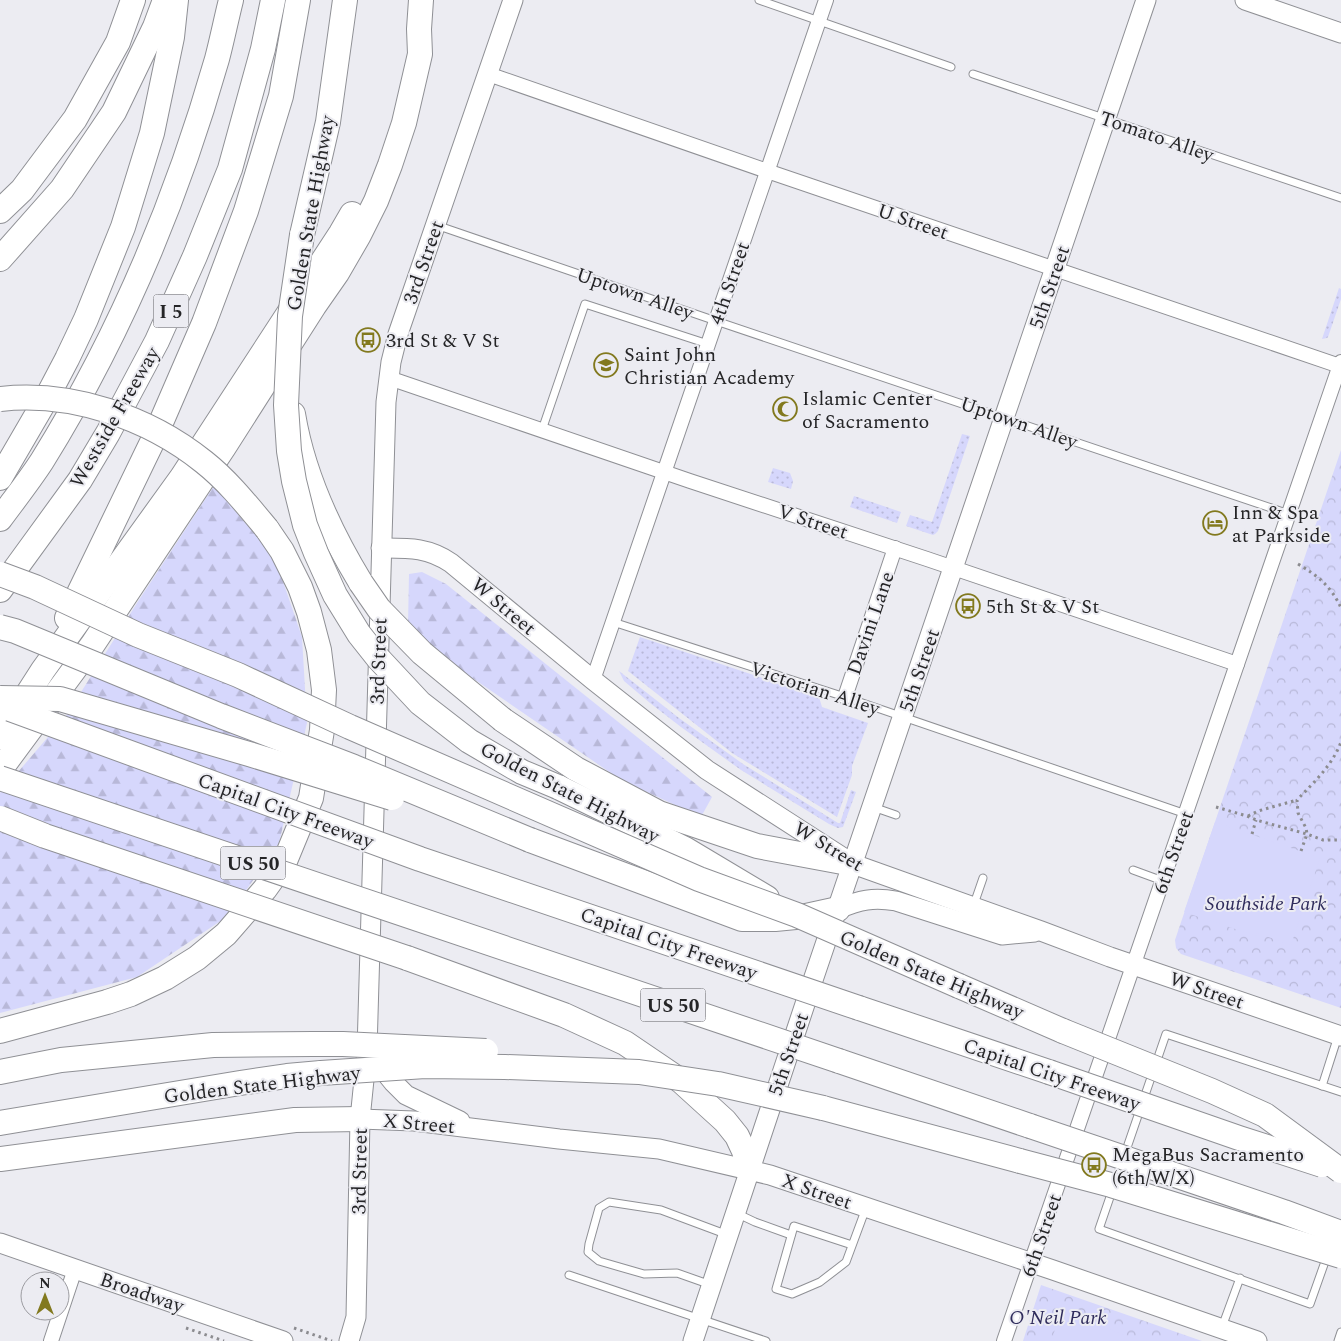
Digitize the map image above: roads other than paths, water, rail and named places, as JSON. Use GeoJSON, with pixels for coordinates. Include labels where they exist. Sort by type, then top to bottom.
{"type":"FeatureCollection","features":[{"type":"Feature","properties":{"kind":"highway"},"geometry":{"type":"LineString","coordinates":[[0,212],[22,190],[75,119],[118,42],[133,0]]}},
{"type":"Feature","properties":{"kind":"highway"},"geometry":{"type":"LineString","coordinates":[[0,259],[62,189],[114,112],[155,27],[165,0]]}},
{"type":"Feature","properties":{"kind":"highway"},"geometry":{"type":"LineString","coordinates":[[0,478],[67,359],[86,319],[123,227],[152,133],[172,37],[176,0]]}},
{"type":"Feature","properties":{"kind":"highway","name":"Westside Freeway"},"geometry":{"type":"LineString","coordinates":[[0,519],[41,462],[82,392],[132,292],[179,177],[217,58],[231,0]]}},
{"type":"Feature","properties":{"kind":"highway","name":"Westside Freeway"},"geometry":{"type":"LineString","coordinates":[[0,590],[80,480],[108,434],[157,341],[195,256],[230,169],[263,49],[273,0]]}},
{"type":"Feature","properties":{"kind":"highway"},"geometry":{"type":"LineString","coordinates":[[43,670],[156,434],[204,323],[246,211],[281,96],[298,0]]}},
{"type":"Feature","properties":{"kind":"highway","name":"Golden State Highway"},"geometry":{"type":"LineString","coordinates":[[345,0],[328,122],[302,235],[290,316],[286,405],[289,451],[305,525],[316,554],[336,595],[360,634],[378,658],[420,703],[469,741],[522,772],[558,787],[685,849],[797,915],[1063,1031],[1212,1091],[1265,1115],[1341,1171]]}},
{"type":"Feature","properties":{"kind":"highway"},"geometry":{"type":"LineString","coordinates":[[328,122],[356,40],[362,0]]}},
{"type":"Feature","properties":{"kind":"highway"},"geometry":{"type":"LineString","coordinates":[[0,770],[93,644],[218,456],[342,265],[359,235],[376,201],[404,123],[420,54],[419,29],[422,0]]}},
{"type":"Feature","properties":{"kind":"highway"},"geometry":{"type":"LineString","coordinates":[[0,737],[43,670],[182,477],[342,233],[382,152],[394,120],[410,53],[419,29]]}},
{"type":"Feature","properties":{"kind":"highway"},"geometry":{"type":"LineString","coordinates":[[287,376],[294,422],[306,468],[323,513],[344,556],[379,610],[422,653],[503,720],[576,769],[659,813],[757,846],[853,864]]}},
{"type":"Feature","properties":{"kind":"highway"},"geometry":{"type":"LineString","coordinates":[[0,399],[15,397],[59,400],[99,408],[142,423],[175,441],[205,462],[236,492],[267,529],[282,551],[300,586],[309,612],[319,650],[324,690],[322,730],[311,798],[286,861],[265,889],[226,934],[197,958],[165,978],[131,994],[0,1031]]}},
{"type":"Feature","properties":{"kind":"highway"},"geometry":{"type":"LineString","coordinates":[[0,574],[35,587],[138,635],[238,675],[350,727],[699,879],[797,915]]}},
{"type":"Feature","properties":{"kind":"highway"},"geometry":{"type":"LineString","coordinates":[[0,627],[15,631],[221,716],[354,767],[530,840],[742,919],[775,919],[806,916],[838,909]]}},
{"type":"Feature","properties":{"kind":"highway"},"geometry":{"type":"LineString","coordinates":[[0,698],[60,699],[249,754],[530,840]]}},
{"type":"Feature","properties":{"kind":"highway","name":"Capital City Freeway"},"geometry":{"type":"LineString","coordinates":[[0,705],[63,730],[420,859],[1341,1171]]}},
{"type":"Feature","properties":{"kind":"highway","name":"US 50"},"geometry":{"type":"LineString","coordinates":[[0,778],[1284,1212],[1337,1239]]}},
{"type":"Feature","properties":{"kind":"highway"},"geometry":{"type":"LineString","coordinates":[[0,818],[45,836],[407,958],[564,1015],[625,1043],[681,1081],[725,1121],[741,1144],[749,1170]]}},
{"type":"Feature","properties":{"kind":"highway"},"geometry":{"type":"LineString","coordinates":[[0,1072],[61,1060],[212,1045],[302,1044],[342,1044],[504,1052],[548,1057],[639,1072]]}},
{"type":"Feature","properties":{"kind":"highway","name":"Golden State Highway"},"geometry":{"type":"LineString","coordinates":[[0,1123],[240,1083],[321,1073],[425,1066],[639,1072],[718,1084],[823,1108],[1110,1185],[1337,1239]]}},
{"type":"Feature","properties":{"kind":"highway"},"geometry":{"type":"LineString","coordinates":[[0,1159],[295,1120],[360,1119]]}},
{"type":"Feature","properties":{"kind":"street","name":"3rd Street"},"geometry":{"type":"LineString","coordinates":[[349,1341],[356,1317],[360,1119],[367,1050],[386,402],[396,340],[513,0]]}},
{"type":"Feature","properties":{"kind":"street","name":"4th Street"},"geometry":{"type":"LineString","coordinates":[[593,680],[826,0]]}},
{"type":"Feature","properties":{"kind":"street","name":"5th Street"},"geometry":{"type":"LineString","coordinates":[[693,1341],[749,1170],[1146,0]]}},
{"type":"Feature","properties":{"kind":"street"},"geometry":{"type":"LineString","coordinates":[[1245,0],[1341,32]]}},
{"type":"Feature","properties":{"kind":"street","name":"U Street"},"geometry":{"type":"LineString","coordinates":[[488,74],[1054,269],[1341,365]]}},
{"type":"Feature","properties":{"kind":"street","name":"6th Street"},"geometry":{"type":"LineString","coordinates":[[1004,1341],[1341,365]]}},
{"type":"Feature","properties":{"kind":"street","name":"V Street"},"geometry":{"type":"LineString","coordinates":[[389,378],[664,473],[895,548],[1237,664]]}},
{"type":"Feature","properties":{"kind":"street","name":"W Street"},"geometry":{"type":"LineString","coordinates":[[381,548],[423,550],[441,556],[707,770],[853,864],[1134,965],[1340,1035]]}},
{"type":"Feature","properties":{"kind":"street","name":"Davini Lane"},"geometry":{"type":"LineString","coordinates":[[845,697],[895,548]]}},
{"type":"Feature","properties":{"kind":"street"},"geometry":{"type":"LineString","coordinates":[[838,909],[865,900],[881,899],[896,901],[1002,935],[1041,931]]}},
{"type":"Feature","properties":{"kind":"street"},"geometry":{"type":"LineString","coordinates":[[367,1050],[406,1096],[475,1128]]}},
{"type":"Feature","properties":{"kind":"street","name":"X Street"},"geometry":{"type":"LineString","coordinates":[[360,1119],[414,1121],[659,1149],[770,1175],[1257,1341]]}},
{"type":"Feature","properties":{"kind":"street","name":"Broadway"},"geometry":{"type":"LineString","coordinates":[[0,1243],[277,1340]]}},
{"type":"Feature","properties":{"kind":"street"},"geometry":{"type":"LineString","coordinates":[[51,1341],[75,1269]]}},
{"type":"Feature","properties":{"kind":"lane"},"geometry":{"type":"LineString","coordinates":[[759,0],[951,67]]}},
{"type":"Feature","properties":{"kind":"lane","name":"Tomato Alley"},"geometry":{"type":"LineString","coordinates":[[973,74],[1341,198]]}},
{"type":"Feature","properties":{"kind":"lane","name":"Uptown Alley"},"geometry":{"type":"LineString","coordinates":[[436,224],[716,321],[1289,514]]}},
{"type":"Feature","properties":{"kind":"lane"},"geometry":{"type":"LineString","coordinates":[[542,430],[585,304],[708,344]]}},
{"type":"Feature","properties":{"kind":"lane","name":"Victorian Alley"},"geometry":{"type":"LineString","coordinates":[[613,622],[845,697],[1186,814]]}},
{"type":"Feature","properties":{"kind":"lane"},"geometry":{"type":"LineString","coordinates":[[873,807],[896,815]]}},
{"type":"Feature","properties":{"kind":"lane"},"geometry":{"type":"LineString","coordinates":[[1134,870],[1163,881]]}},
{"type":"Feature","properties":{"kind":"lane"},"geometry":{"type":"LineString","coordinates":[[973,907],[984,878]]}},
{"type":"Feature","properties":{"kind":"lane"},"geometry":{"type":"LineString","coordinates":[[1337,1239],[1310,1304],[1099,1229],[1166,1034],[1341,1092]]}},
{"type":"Feature","properties":{"kind":"lane"},"geometry":{"type":"LineString","coordinates":[[1322,1086],[1340,1035]]}},
{"type":"Feature","properties":{"kind":"lane"},"geometry":{"type":"LineString","coordinates":[[712,1285],[677,1273],[644,1274],[599,1260],[588,1252],[599,1208],[609,1202],[661,1210],[728,1235]]}},
{"type":"Feature","properties":{"kind":"lane"},"geometry":{"type":"LineString","coordinates":[[852,1245],[794,1226],[776,1289],[792,1294],[820,1282],[846,1262],[866,1208]]}},
{"type":"Feature","properties":{"kind":"lane"},"geometry":{"type":"LineString","coordinates":[[735,1213],[791,1235]]}},
{"type":"Feature","properties":{"kind":"lane"},"geometry":{"type":"LineString","coordinates":[[569,1275],[766,1341]]}},
{"type":"Feature","properties":{"kind":"lane"},"geometry":{"type":"LineString","coordinates":[[1221,1329],[1240,1278]]}},
{"type":"Feature","properties":{"kind":"lane"},"geometry":{"type":"LineString","coordinates":[[1338,1341],[1341,1332]]}},
{"type":"Feature","properties":{"kind":"place","name":"3rd St & V St"},"geometry":{"type":"Point","coordinates":[368,340]}},
{"type":"Feature","properties":{"kind":"place","name":"Saint John Christian Academy"},"geometry":{"type":"Point","coordinates":[606,365]}},
{"type":"Feature","properties":{"kind":"place","name":"Islamic Center of Sacramento"},"geometry":{"type":"Point","coordinates":[785,409]}},
{"type":"Feature","properties":{"kind":"place","name":"Inn & Spa at Parkside"},"geometry":{"type":"Point","coordinates":[1215,523]}},
{"type":"Feature","properties":{"kind":"place","name":"5th St & V St"},"geometry":{"type":"Point","coordinates":[968,606]}},
{"type":"Feature","properties":{"kind":"place","name":"MegaBus Sacramento (6th/W/X)"},"geometry":{"type":"Point","coordinates":[1094,1165]}},
{"type":"Feature","properties":{"kind":"park label","name":"Southside Park"},"geometry":{"type":"Point","coordinates":[1266,903]}},
{"type":"Feature","properties":{"kind":"park label","name":"O'Neil Park"},"geometry":{"type":"Point","coordinates":[1058,1317]}}]}
